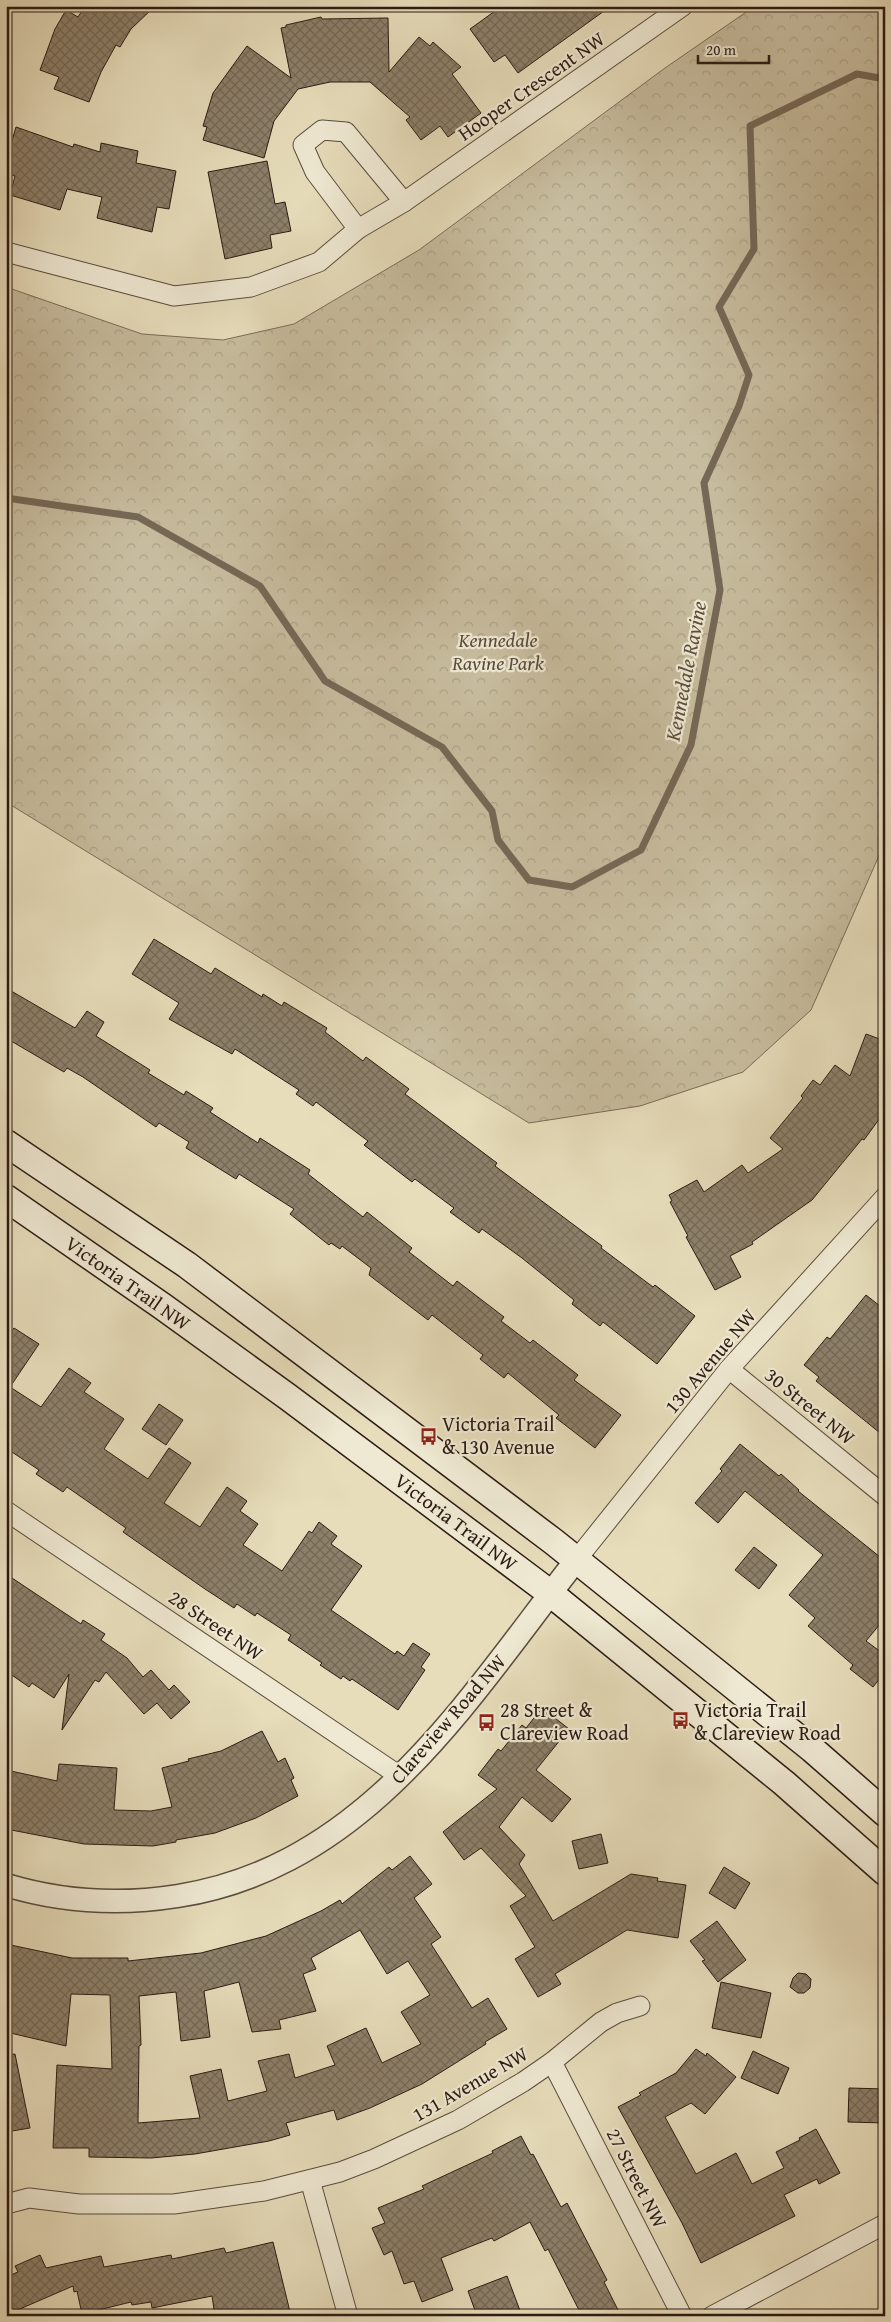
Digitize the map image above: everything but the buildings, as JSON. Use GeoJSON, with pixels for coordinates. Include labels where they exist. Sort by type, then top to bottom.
{"type":"FeatureCollection","features":[{"type":"Feature","properties":{"kind":"main road"},"geometry":{"type":"LineString","coordinates":[[6,1144],[186,1265],[577,1559],[812,1749],[885,1813]]}},
{"type":"Feature","properties":{"kind":"main road","name":"Victoria Trail NW"},"geometry":{"type":"LineString","coordinates":[[6,1198],[154,1300],[288,1397],[550,1593],[784,1784],[885,1872]]}},
{"type":"Feature","properties":{"kind":"street","name":"Hooper Crescent NW"},"geometry":{"type":"LineString","coordinates":[[6,252],[174,296],[251,287],[319,262],[358,229],[404,202],[683,6]]}},
{"type":"Feature","properties":{"kind":"street"},"geometry":{"type":"LineString","coordinates":[[358,229],[315,172],[303,145],[322,130],[346,132],[404,202]]}},
{"type":"Feature","properties":{"kind":"street","name":"130 Avenue NW"},"geometry":{"type":"LineString","coordinates":[[577,1559],[730,1369],[885,1197]]}},
{"type":"Feature","properties":{"kind":"street","name":"30 Street NW"},"geometry":{"type":"LineString","coordinates":[[730,1369],[885,1496]]}},
{"type":"Feature","properties":{"kind":"street","name":"28 Street NW"},"geometry":{"type":"LineString","coordinates":[[6,1511],[400,1777]]}},
{"type":"Feature","properties":{"kind":"street","name":"Clareview Road NW"},"geometry":{"type":"LineString","coordinates":[[6,1884],[56,1896],[124,1902],[158,1900],[226,1886],[282,1864],[320,1843],[349,1823],[400,1777],[436,1740],[577,1559]]}},
{"type":"Feature","properties":{"kind":"street","name":"131 Avenue NW"},"geometry":{"type":"LineString","coordinates":[[6,2204],[29,2198],[88,2204],[174,2204],[264,2191],[310,2180],[374,2159],[420,2139],[496,2099],[552,2062],[601,2022],[617,2013],[640,2006]]}},
{"type":"Feature","properties":{"kind":"street","name":"27 Street NW"},"geometry":{"type":"LineString","coordinates":[[552,2062],[682,2316]]}},
{"type":"Feature","properties":{"kind":"street"},"geometry":{"type":"LineString","coordinates":[[310,2180],[348,2316]]}},
{"type":"Feature","properties":{"kind":"street"},"geometry":{"type":"LineString","coordinates":[[712,2316],[885,2224]]}},
{"type":"Feature","properties":{"kind":"green space","name":"Kennedale Ravine Park"},"geometry":{"type":"Polygon","coordinates":[[[755,6],[885,6],[885,842],[811,1010],[743,1072],[640,1106],[529,1123],[6,802],[6,287],[142,334],[223,340],[294,324],[419,250],[665,68],[755,6]]]}},
{"type":"Feature","properties":{"kind":"waterway","name":"Kennedale Ravine"},"geometry":{"type":"LineString","coordinates":[[6,498],[138,517],[260,586],[325,681],[442,747],[492,811],[498,840],[529,880],[572,887],[641,850],[691,745],[720,590],[704,483],[739,406],[749,375],[719,307],[754,249],[750,126],[857,74],[885,79]]}},
{"type":"Feature","properties":{"kind":"place","name":"Victoria Trail & 130 Avenue"},"geometry":{"type":"Point","coordinates":[428,1436]}},
{"type":"Feature","properties":{"kind":"place","name":"Victoria Trail & Clareview Road"},"geometry":{"type":"Point","coordinates":[680,1721]}},
{"type":"Feature","properties":{"kind":"place","name":"28 Street & Clareview Road"},"geometry":{"type":"Point","coordinates":[486,1722]}}]}
